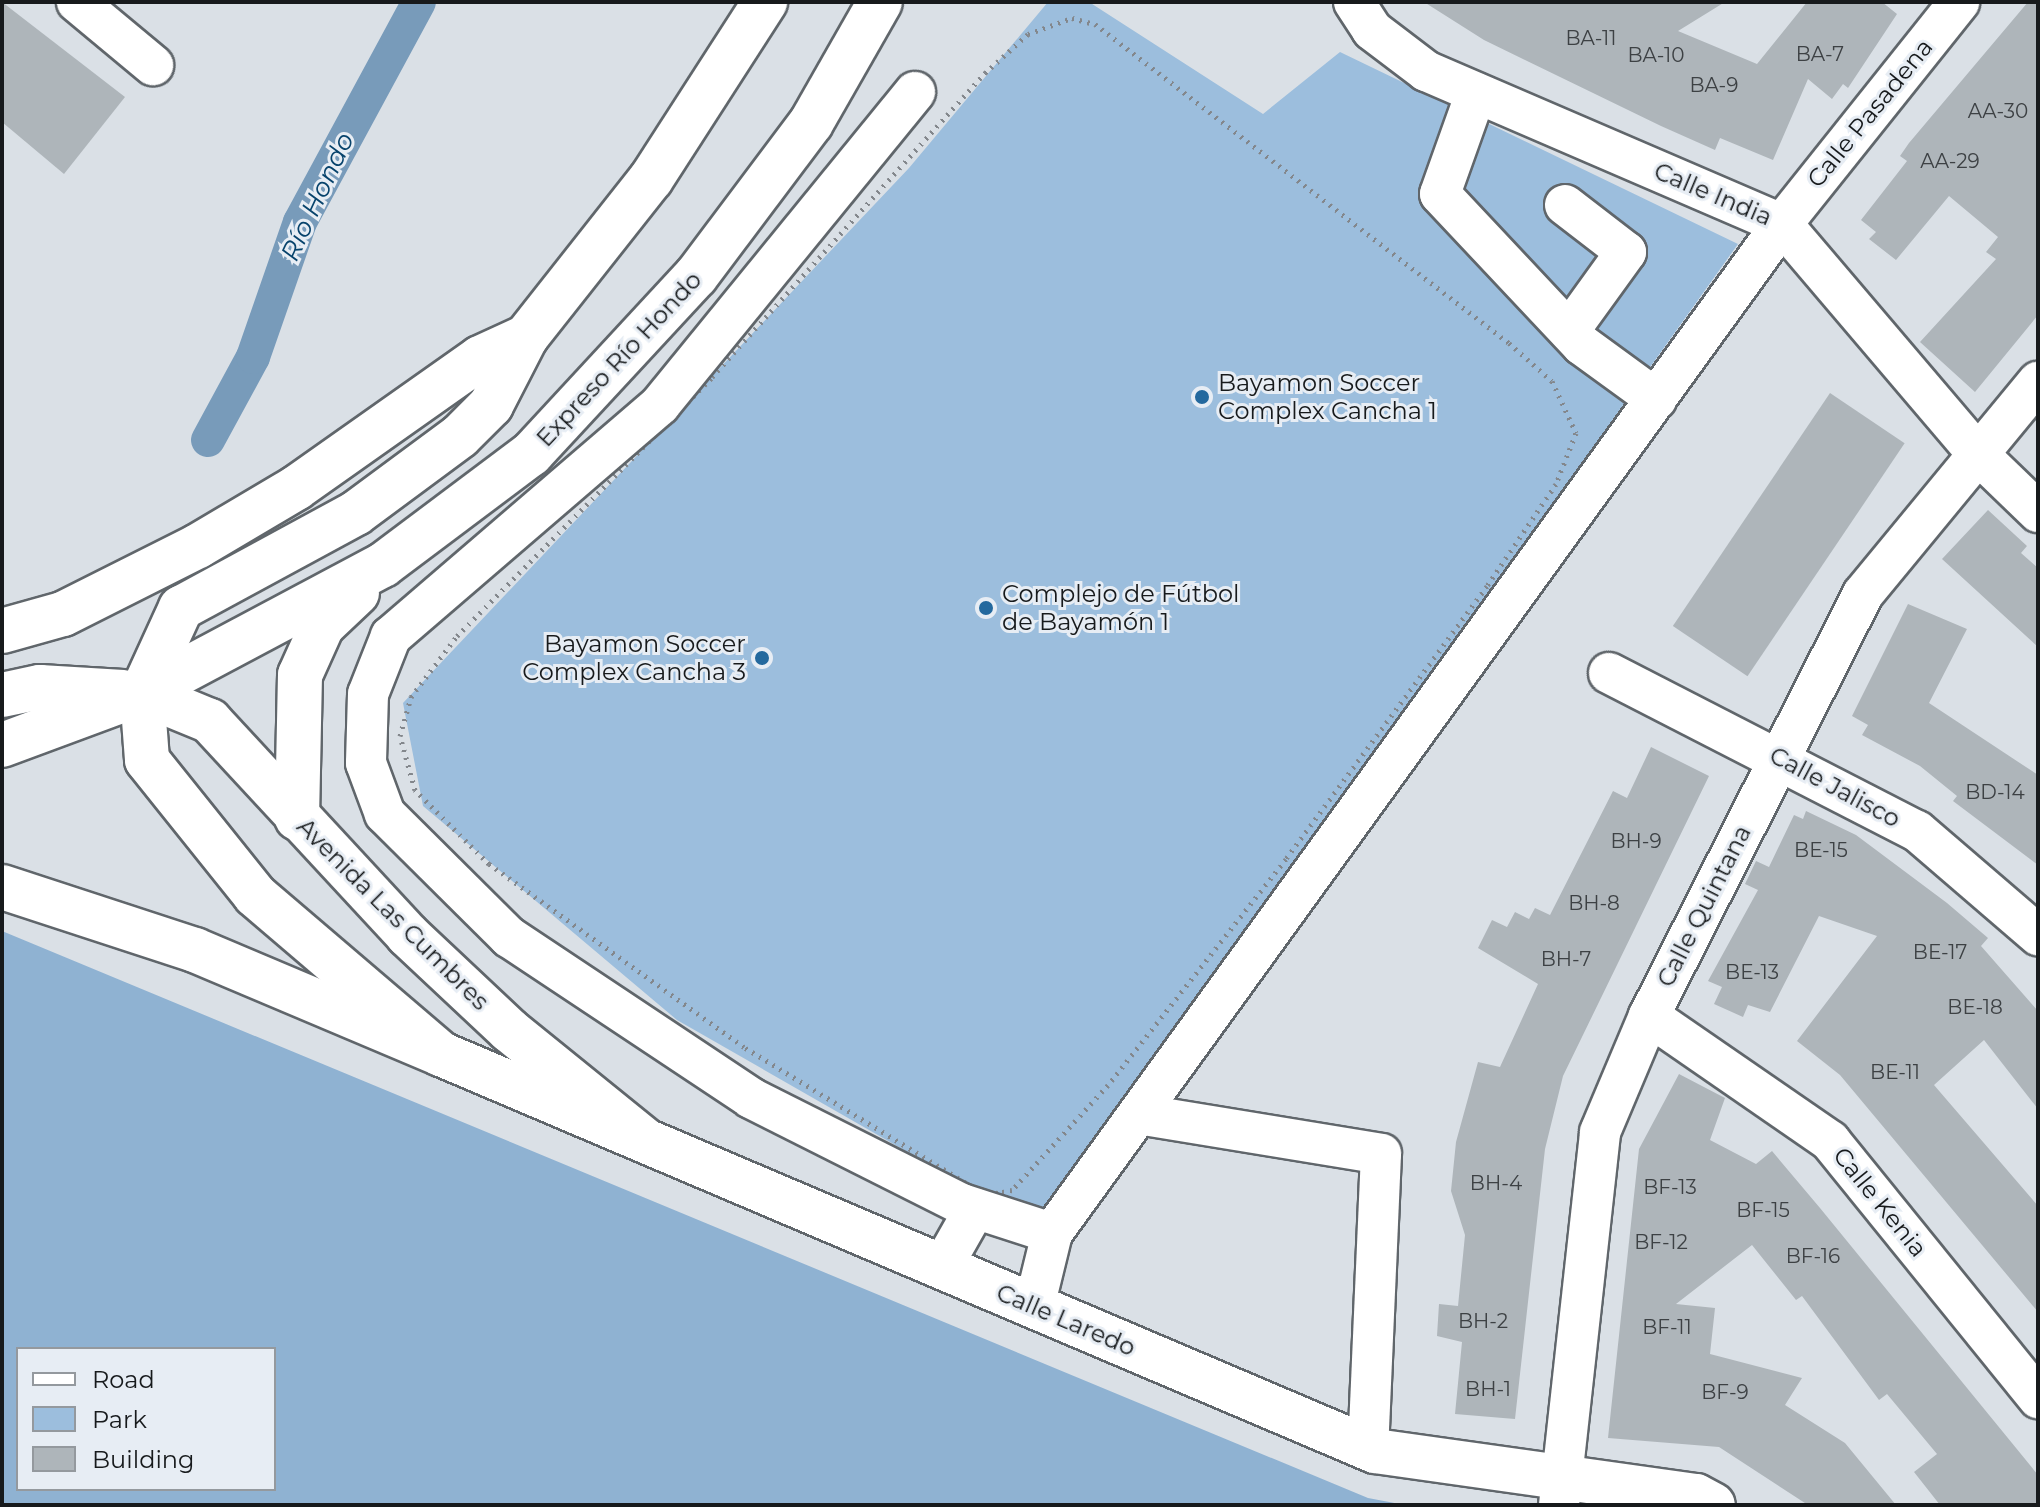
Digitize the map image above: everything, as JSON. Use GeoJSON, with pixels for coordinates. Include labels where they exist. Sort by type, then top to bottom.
{"type":"FeatureCollection","features":[{"type":"Feature","properties":{"kind":"main road"},"geometry":{"type":"LineString","coordinates":[[441,1054],[255,895],[147,760],[142,693],[181,608],[356,513],[460,436],[491,405],[526,337],[651,179],[765,2]]}},
{"type":"Feature","properties":{"kind":"main road","name":"Expreso Río Hondo"},"geometry":{"type":"LineString","coordinates":[[142,693],[383,565],[531,454],[588,399],[696,276],[811,123],[880,2]]}},
{"type":"Feature","properties":{"kind":"main road"},"geometry":{"type":"LineString","coordinates":[[2,631],[63,614],[272,502],[480,358],[526,337]]}},
{"type":"Feature","properties":{"kind":"main road"},"geometry":{"type":"LineString","coordinates":[[297,818],[300,675],[309,646],[383,565]]}},
{"type":"Feature","properties":{"kind":"main road"},"geometry":{"type":"LineString","coordinates":[[2,695],[40,687],[142,693]]}},
{"type":"Feature","properties":{"kind":"main road"},"geometry":{"type":"LineString","coordinates":[[2,745],[142,693]]}},
{"type":"Feature","properties":{"kind":"main road","name":"Avenida Las Cumbres"},"geometry":{"type":"LineString","coordinates":[[142,693],[210,721],[297,818],[509,1030],[646,1141]]}},
{"type":"Feature","properties":{"kind":"main road","name":"Calle Laredo"},"geometry":{"type":"LineString","coordinates":[[2,887],[195,950],[1368,1448],[1558,1493],[1696,1496],[1713,1505]]}},
{"type":"Feature","properties":{"kind":"street"},"geometry":{"type":"LineString","coordinates":[[77,2],[153,65]]}},
{"type":"Feature","properties":{"kind":"street","name":"Calle India"},"geometry":{"type":"LineString","coordinates":[[1354,2],[1372,30],[1426,71],[1782,224],[1977,453],[2038,512]]}},
{"type":"Feature","properties":{"kind":"street","name":"Calle Pasadena"},"geometry":{"type":"LineString","coordinates":[[1052,1233],[1144,1115],[1782,224],[1959,2]]}},
{"type":"Feature","properties":{"kind":"street"},"geometry":{"type":"LineString","coordinates":[[915,92],[660,405],[391,636],[368,694],[366,763],[385,814],[509,937],[751,1098],[975,1209],[1052,1233],[1034,1307]]}},
{"type":"Feature","properties":{"kind":"street"},"geometry":{"type":"LineString","coordinates":[[1476,93],[1440,194],[1569,331],[1656,399]]}},
{"type":"Feature","properties":{"kind":"street"},"geometry":{"type":"LineString","coordinates":[[1565,205],[1626,252],[1569,331]]}},
{"type":"Feature","properties":{"kind":"street","name":"Calle Quintana"},"geometry":{"type":"LineString","coordinates":[[1558,1493],[1600,1132],[1649,1016],[1863,594],[2038,382]]}},
{"type":"Feature","properties":{"kind":"street","name":"Calle Jalisco"},"geometry":{"type":"LineString","coordinates":[[1609,673],[1779,756],[1917,831],[2038,935]]}},
{"type":"Feature","properties":{"kind":"street","name":"Calle Kenia"},"geometry":{"type":"LineString","coordinates":[[1649,1016],[1830,1141],[2038,1398]]}},
{"type":"Feature","properties":{"kind":"street"},"geometry":{"type":"LineString","coordinates":[[1144,1115],[1381,1154],[1368,1448]]}},
{"type":"Feature","properties":{"kind":"street"},"geometry":{"type":"LineString","coordinates":[[942,1267],[975,1209]]}},
{"type":"Feature","properties":{"kind":"path"},"geometry":{"type":"LineString","coordinates":[[1072,18],[1095,24],[1509,343],[1565,399],[1576,433],[1556,484],[1286,859],[1108,1085],[1012,1190],[979,1191],[717,1028],[489,864],[415,790],[404,762],[400,736],[411,697],[440,654],[712,377],[985,73],[1051,22],[1072,18]]}},
{"type":"Feature","properties":{"kind":"green space","name":"Complejo de Fútbol de Bayamón 1"},"geometry":{"type":"Polygon","coordinates":[[[1048,2],[1089,2],[1263,114],[1340,52],[1738,244],[1037,1226],[677,1020],[423,806],[403,703],[909,168],[1048,2]]]}},
{"type":"Feature","properties":{"kind":"shaded area"},"geometry":{"type":"Polygon","coordinates":[[[2,931],[1368,1498],[1405,1505],[2,1505],[2,931]]]}},
{"type":"Feature","properties":{"kind":"building"},"geometry":{"type":"Polygon","coordinates":[[[2,2],[125,97],[64,174],[2,122],[2,2]]]}},
{"type":"Feature","properties":{"kind":"building"},"geometry":{"type":"Polygon","coordinates":[[[1424,2],[1725,2],[1678,31],[1757,64],[1807,2],[1882,2],[1897,14],[1848,88],[1843,84],[1832,99],[1808,79],[1773,160],[1720,138],[1715,150],[1661,126],[1484,40],[1424,2]]]}},
{"type":"Feature","properties":{"kind":"building"},"geometry":{"type":"Polygon","coordinates":[[[2028,2],[2038,2],[2038,315],[1975,392],[1920,342],[1996,259],[1986,252],[1998,237],[1949,196],[1896,260],[1869,239],[1876,232],[1861,220],[1907,161],[1900,156],[1909,143],[2028,2]]]}},
{"type":"Feature","properties":{"kind":"building"},"geometry":{"type":"Polygon","coordinates":[[[1830,393],[1905,443],[1747,676],[1673,626],[1830,393]]]}},
{"type":"Feature","properties":{"kind":"building"},"geometry":{"type":"Polygon","coordinates":[[[1988,510],[2027,546],[2021,553],[2038,568],[2038,647],[1942,559],[1988,510]]]}},
{"type":"Feature","properties":{"kind":"building"},"geometry":{"type":"Polygon","coordinates":[[[1908,604],[1967,629],[1929,703],[2038,775],[2038,865],[1953,801],[1957,796],[1920,766],[1862,735],[1868,725],[1852,716],[1908,604]]]}},
{"type":"Feature","properties":{"kind":"building"},"geometry":{"type":"Polygon","coordinates":[[[1651,747],[1709,776],[1563,1076],[1545,1149],[1515,1419],[1455,1414],[1462,1342],[1437,1336],[1439,1304],[1458,1306],[1465,1235],[1451,1191],[1456,1142],[1478,1062],[1500,1067],[1538,984],[1478,948],[1492,920],[1507,927],[1515,912],[1529,919],[1535,908],[1550,915],[1613,791],[1627,798],[1651,747]]]}},
{"type":"Feature","properties":{"kind":"building"},"geometry":{"type":"Polygon","coordinates":[[[1806,811],[1856,835],[1988,938],[1981,946],[2038,1011],[2038,1109],[1984,1040],[1934,1085],[2038,1206],[2038,1312],[1840,1075],[1797,1041],[1877,936],[1819,916],[1770,1012],[1748,1005],[1743,1017],[1714,1004],[1722,987],[1708,981],[1758,890],[1745,884],[1756,861],[1769,867],[1794,815],[1803,819],[1806,811]]]}},
{"type":"Feature","properties":{"kind":"building"},"geometry":{"type":"Polygon","coordinates":[[[1679,1074],[1725,1098],[1710,1140],[1756,1164],[1772,1151],[1820,1208],[2038,1475],[2038,1505],[1940,1505],[1914,1472],[1937,1454],[1887,1394],[1879,1400],[1802,1296],[1796,1300],[1752,1245],[1676,1304],[1715,1308],[1710,1354],[1802,1378],[1785,1405],[1845,1443],[1896,1505],[1808,1505],[1719,1447],[1608,1438],[1639,1149],[1679,1074]]]}},
{"type":"Feature","properties":{"kind":"waterway","name":"Río Hondo"},"geometry":{"type":"LineString","coordinates":[[208,440],[253,357],[300,222],[419,2]]}},
{"type":"Feature","properties":{"kind":"place","name":"Bayamon Soccer Complex Cancha 1"},"geometry":{"type":"Point","coordinates":[1202,397]}},
{"type":"Feature","properties":{"kind":"place","name":"Complejo de Fútbol de Bayamón 1"},"geometry":{"type":"Point","coordinates":[986,608]}},
{"type":"Feature","properties":{"kind":"place","name":"Bayamon Soccer Complex Cancha 3"},"geometry":{"type":"Point","coordinates":[762,658]}}]}
